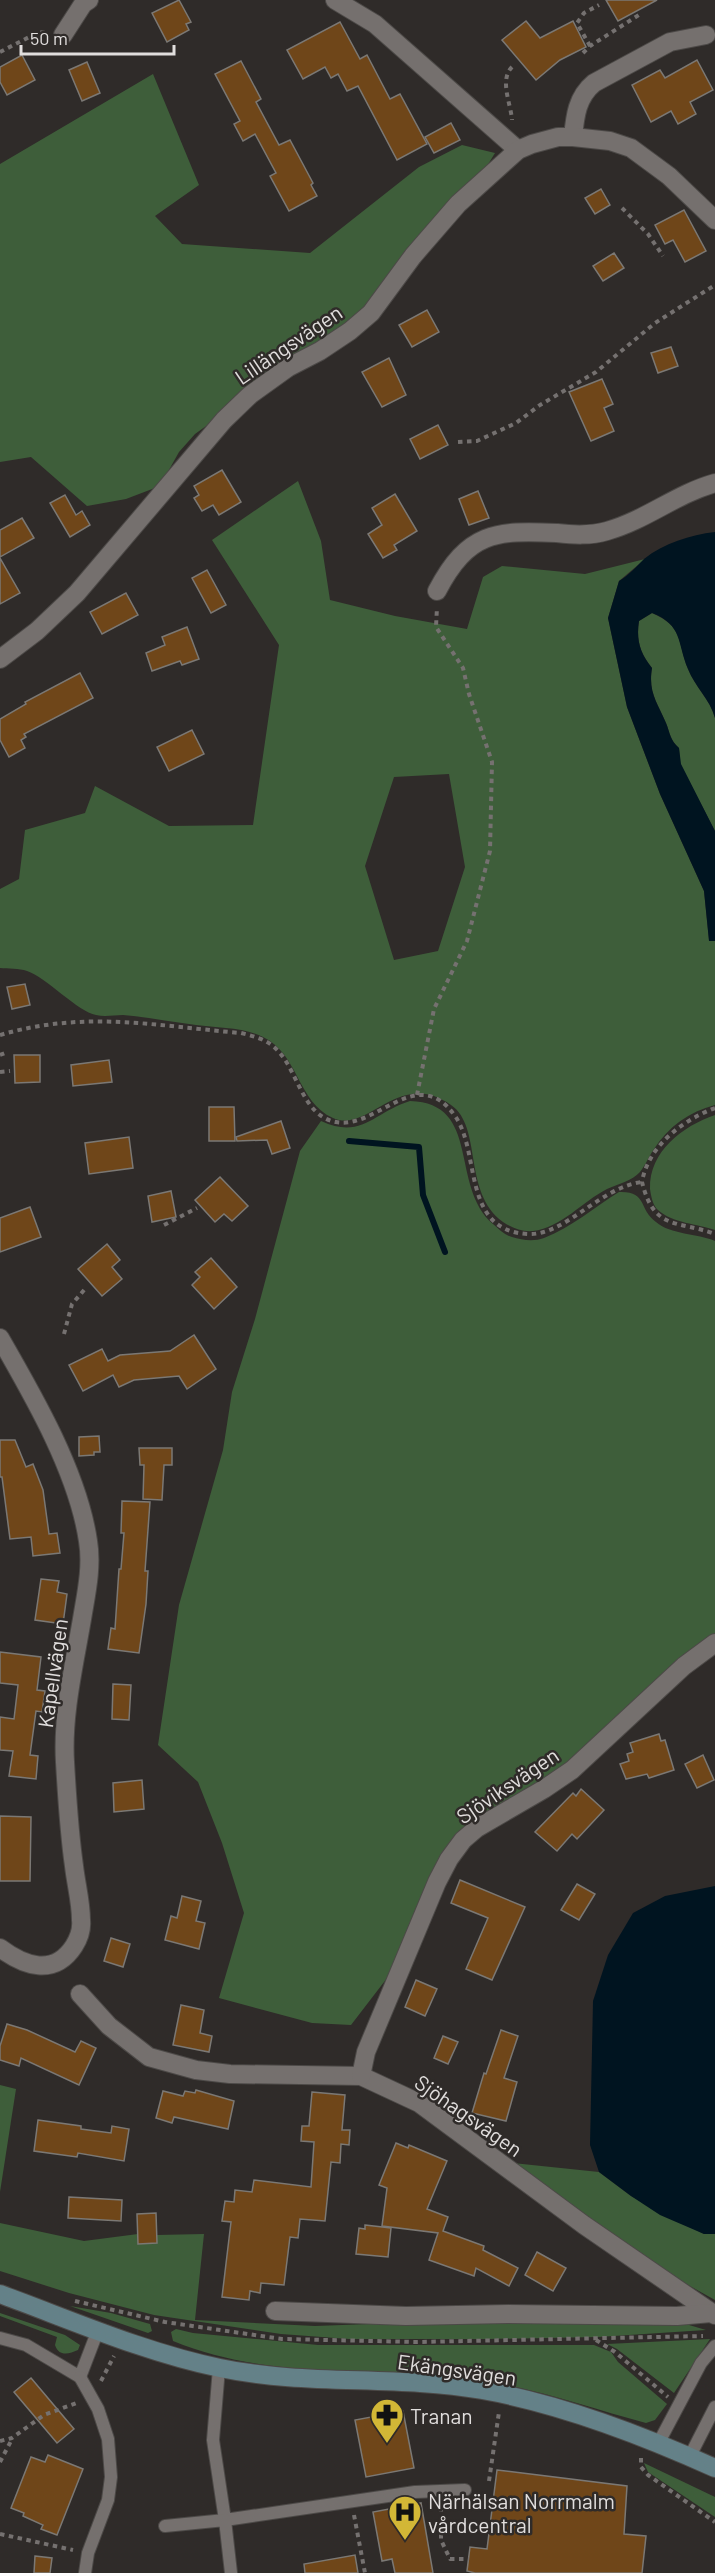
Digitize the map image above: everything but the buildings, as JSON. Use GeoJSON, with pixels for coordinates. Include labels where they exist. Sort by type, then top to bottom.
{"type":"FeatureCollection","features":[{"type":"Feature","properties":{"kind":"street"},"geometry":{"type":"LineString","coordinates":[[63,35],[83,4],[89,0]]}},
{"type":"Feature","properties":{"kind":"street"},"geometry":{"type":"LineString","coordinates":[[335,0],[375,24],[518,150]]}},
{"type":"Feature","properties":{"kind":"street"},"geometry":{"type":"LineString","coordinates":[[573,137],[579,102],[585,90],[594,83],[670,42],[706,35]]}},
{"type":"Feature","properties":{"kind":"street","name":"Lillängsvägen"},"geometry":{"type":"LineString","coordinates":[[0,659],[37,631],[77,593],[224,420],[250,395],[290,367],[336,341],[370,312],[439,225],[518,150],[544,141],[573,137],[610,141],[631,148],[669,176],[715,220]]}},
{"type":"Feature","properties":{"kind":"street"},"geometry":{"type":"LineString","coordinates":[[437,591],[460,555],[486,537],[531,532],[583,535],[604,532],[627,525],[683,495],[715,483]]}},
{"type":"Feature","properties":{"kind":"street","name":"Kapellvägen"},"geometry":{"type":"LineString","coordinates":[[0,1338],[46,1422],[61,1456],[85,1527],[90,1561],[66,1713],[64,1748],[69,1831],[82,1922],[80,1934],[74,1947],[61,1959],[43,1966],[28,1965],[0,1948]]}},
{"type":"Feature","properties":{"kind":"street","name":"Sjöviksvägen"},"geometry":{"type":"LineString","coordinates":[[361,2076],[366,2052],[437,1882],[449,1859],[464,1840],[491,1818],[544,1789],[572,1770],[684,1666],[715,1643]]}},
{"type":"Feature","properties":{"kind":"street","name":"Sjöhagsvägen"},"geometry":{"type":"LineString","coordinates":[[80,1994],[109,2026],[149,2057],[175,2065],[230,2074],[361,2076],[419,2103],[584,2225],[713,2314]]}},
{"type":"Feature","properties":{"kind":"street","name":"Ekängsvägen"},"geometry":{"type":"LineString","coordinates":[[0,2294],[98,2330],[219,2368],[278,2377],[418,2383],[482,2390],[553,2407],[690,2456],[715,2468]]}},
{"type":"Feature","properties":{"kind":"street","name":"Sjöhagsvägen"},"geometry":{"type":"LineString","coordinates":[[275,2311],[406,2316],[713,2314]]}},
{"type":"Feature","properties":{"kind":"lane"},"geometry":{"type":"LineString","coordinates":[[80,2377],[98,2330]]}},
{"type":"Feature","properties":{"kind":"lane"},"geometry":{"type":"LineString","coordinates":[[0,2338],[26,2345],[80,2377],[98,2409],[108,2439],[111,2477],[108,2500],[88,2553],[85,2573]]}},
{"type":"Feature","properties":{"kind":"lane"},"geometry":{"type":"LineString","coordinates":[[658,2444],[701,2363],[715,2346]]}},
{"type":"Feature","properties":{"kind":"lane"},"geometry":{"type":"LineString","coordinates":[[219,2368],[213,2440],[231,2573]]}},
{"type":"Feature","properties":{"kind":"lane"},"geometry":{"type":"LineString","coordinates":[[690,2456],[715,2407]]}},
{"type":"Feature","properties":{"kind":"lane"},"geometry":{"type":"LineString","coordinates":[[165,2526],[225,2520],[415,2492],[465,2490]]}},
{"type":"Feature","properties":{"kind":"path"},"geometry":{"type":"LineString","coordinates":[[590,46],[577,23],[584,13],[599,5]]}},
{"type":"Feature","properties":{"kind":"path"},"geometry":{"type":"LineString","coordinates":[[583,53],[590,46],[642,13]]}},
{"type":"Feature","properties":{"kind":"path"},"geometry":{"type":"LineString","coordinates":[[0,52],[39,32],[63,35]]}},
{"type":"Feature","properties":{"kind":"path"},"geometry":{"type":"LineString","coordinates":[[505,137],[512,120],[506,89],[508,70],[512,66]]}},
{"type":"Feature","properties":{"kind":"path"},"geometry":{"type":"LineString","coordinates":[[622,208],[648,234],[663,256]]}},
{"type":"Feature","properties":{"kind":"path"},"geometry":{"type":"LineString","coordinates":[[459,441],[477,441],[516,423],[540,405],[596,372],[655,323],[715,285]]}},
{"type":"Feature","properties":{"kind":"path"},"geometry":{"type":"LineString","coordinates":[[417,1095],[434,1009],[467,941],[490,851],[492,762],[469,694],[464,668],[436,627],[437,591]]}},
{"type":"Feature","properties":{"kind":"path"},"geometry":{"type":"LineString","coordinates":[[0,1035],[28,1027],[100,1020],[241,1033],[274,1046],[284,1058],[316,1112],[324,1119],[338,1123],[352,1123],[399,1099],[417,1095],[432,1098],[454,1114],[463,1133],[476,1189],[484,1208],[507,1229],[530,1234],[542,1233],[557,1226],[610,1191],[642,1182]]}},
{"type":"Feature","properties":{"kind":"path"},"geometry":{"type":"LineString","coordinates":[[0,1055],[8,1052]]}},
{"type":"Feature","properties":{"kind":"path"},"geometry":{"type":"LineString","coordinates":[[0,1071],[10,1071]]}},
{"type":"Feature","properties":{"kind":"path"},"geometry":{"type":"LineString","coordinates":[[715,1108],[700,1114],[669,1136],[650,1161],[642,1182],[652,1209],[664,1219],[715,1234]]}},
{"type":"Feature","properties":{"kind":"path"},"geometry":{"type":"LineString","coordinates":[[164,1225],[198,1208]]}},
{"type":"Feature","properties":{"kind":"path"},"geometry":{"type":"LineString","coordinates":[[64,1334],[72,1304],[85,1289]]}},
{"type":"Feature","properties":{"kind":"path"},"geometry":{"type":"LineString","coordinates":[[163,2330],[165,2322]]}},
{"type":"Feature","properties":{"kind":"path"},"geometry":{"type":"LineString","coordinates":[[671,2399],[615,2352],[595,2340],[715,2336]]}},
{"type":"Feature","properties":{"kind":"path"},"geometry":{"type":"LineString","coordinates":[[0,2441],[12,2438],[44,2415],[80,2401],[98,2389],[117,2353]]}},
{"type":"Feature","properties":{"kind":"path"},"geometry":{"type":"LineString","coordinates":[[489,2481],[499,2409]]}},
{"type":"Feature","properties":{"kind":"path"},"geometry":{"type":"LineString","coordinates":[[0,2462],[12,2438]]}},
{"type":"Feature","properties":{"kind":"path"},"geometry":{"type":"LineString","coordinates":[[640,2458],[641,2467],[648,2475],[715,2522]]}},
{"type":"Feature","properties":{"kind":"path"},"geometry":{"type":"LineString","coordinates":[[441,2507],[441,2540],[450,2559],[469,2559]]}},
{"type":"Feature","properties":{"kind":"path"},"geometry":{"type":"LineString","coordinates":[[353,2509],[365,2572]]}},
{"type":"Feature","properties":{"kind":"path"},"geometry":{"type":"LineString","coordinates":[[0,2534],[88,2553]]}},
{"type":"Feature","properties":{"kind":"green space"},"geometry":{"type":"Polygon","coordinates":[[[153,74],[199,185],[155,216],[182,244],[310,253],[419,167],[462,145],[495,153],[484,171],[354,319],[195,434],[179,452],[160,486],[126,499],[87,506],[31,457],[0,462],[0,164],[153,74]]]}},
{"type":"Feature","properties":{"kind":"green space"},"geometry":{"type":"Polygon","coordinates":[[[298,481],[321,541],[330,600],[395,616],[467,629],[483,577],[502,566],[585,574],[645,559],[619,581],[608,618],[627,707],[660,794],[704,891],[709,940],[715,941],[715,1105],[688,1116],[666,1133],[637,1175],[598,1194],[553,1225],[533,1231],[521,1230],[503,1222],[490,1209],[477,1178],[467,1128],[461,1115],[451,1105],[432,1096],[415,1094],[400,1097],[359,1118],[346,1121],[333,1118],[321,1111],[312,1101],[284,1055],[263,1037],[230,1028],[123,1015],[96,1015],[80,1008],[35,974],[21,969],[0,968],[0,889],[19,879],[25,830],[85,813],[95,786],[169,826],[253,825],[279,645],[212,540],[298,481]],[[449,774],[394,777],[365,866],[394,960],[438,951],[465,867],[449,774]]]}},
{"type":"Feature","properties":{"kind":"green space"},"geometry":{"type":"Polygon","coordinates":[[[652,613],[675,629],[691,675],[710,705],[715,718],[715,831],[680,764],[679,748],[672,739],[652,690],[652,668],[644,657],[638,634],[639,621],[652,613]]]}},
{"type":"Feature","properties":{"kind":"green space"},"geometry":{"type":"Polygon","coordinates":[[[410,1101],[432,1105],[447,1116],[456,1131],[472,1189],[480,1208],[493,1224],[509,1236],[528,1240],[544,1238],[573,1223],[619,1192],[628,1192],[639,1198],[650,1217],[662,1226],[715,1241],[715,1637],[561,1771],[474,1822],[394,1969],[351,2025],[312,2023],[219,1998],[244,1913],[222,1843],[198,1782],[158,1745],[179,1605],[223,1450],[232,1392],[255,1319],[300,1151],[321,1121],[335,1126],[358,1126],[410,1101]]]}},
{"type":"Feature","properties":{"kind":"green space"},"geometry":{"type":"Polygon","coordinates":[[[715,1115],[715,1230],[670,1218],[655,1206],[650,1189],[655,1163],[670,1142],[691,1126],[715,1115]]]}},
{"type":"Feature","properties":{"kind":"green space"},"geometry":{"type":"Polygon","coordinates":[[[0,2085],[16,2089],[0,2192],[0,2085]]]}},
{"type":"Feature","properties":{"kind":"green space"},"geometry":{"type":"Polygon","coordinates":[[[504,2162],[599,2172],[631,2196],[704,2234],[715,2234],[715,2300],[672,2276],[504,2162]]]}},
{"type":"Feature","properties":{"kind":"green space"},"geometry":{"type":"Polygon","coordinates":[[[0,2223],[84,2241],[138,2234],[138,2244],[157,2243],[157,2235],[204,2234],[195,2320],[315,2326],[506,2319],[679,2322],[706,2330],[598,2337],[349,2339],[281,2334],[154,2315],[69,2293],[0,2271],[0,2223]]]}},
{"type":"Feature","properties":{"kind":"green space"},"geometry":{"type":"Polygon","coordinates":[[[70,2306],[111,2313],[150,2324],[152,2331],[148,2333],[70,2306]]]}},
{"type":"Feature","properties":{"kind":"green space"},"geometry":{"type":"Polygon","coordinates":[[[0,2313],[65,2335],[80,2345],[78,2350],[62,2353],[55,2345],[57,2337],[0,2316],[0,2313]]]}},
{"type":"Feature","properties":{"kind":"green space"},"geometry":{"type":"Polygon","coordinates":[[[176,2329],[193,2333],[318,2345],[594,2345],[611,2352],[618,2362],[667,2404],[655,2420],[646,2423],[534,2391],[488,2381],[428,2375],[280,2367],[244,2361],[208,2353],[173,2341],[171,2332],[176,2329]]]}},
{"type":"Feature","properties":{"kind":"green space"},"geometry":{"type":"Polygon","coordinates":[[[710,2339],[674,2393],[617,2349],[607,2344],[710,2339]]]}},
{"type":"Feature","properties":{"kind":"green space"},"geometry":{"type":"Polygon","coordinates":[[[644,2463],[715,2497],[715,2517],[648,2472],[644,2463]]]}},
{"type":"Feature","properties":{"kind":"water"},"geometry":{"type":"Polygon","coordinates":[[[715,532],[715,718],[710,705],[691,675],[678,636],[669,623],[652,613],[639,621],[638,634],[644,657],[652,668],[651,684],[654,697],[672,739],[679,748],[681,764],[715,831],[715,941],[709,941],[704,891],[660,794],[627,707],[608,618],[619,581],[644,559],[660,548],[678,541],[715,532]]]}},
{"type":"Feature","properties":{"kind":"water"},"geometry":{"type":"Polygon","coordinates":[[[715,1886],[715,2234],[704,2234],[660,2215],[599,2172],[590,2145],[593,2001],[608,1955],[633,1913],[665,1896],[715,1886]]]}},
{"type":"Feature","properties":{"kind":"waterway"},"geometry":{"type":"LineString","coordinates":[[349,1141],[419,1147],[423,1195],[445,1252]]}},
{"type":"Feature","properties":{"kind":"place","name":"Tranan"},"geometry":{"type":"Point","coordinates":[387,2444]}},
{"type":"Feature","properties":{"kind":"place","name":"Närhälsan Norrmalm vårdcentral"},"geometry":{"type":"Point","coordinates":[405,2541]}}]}
